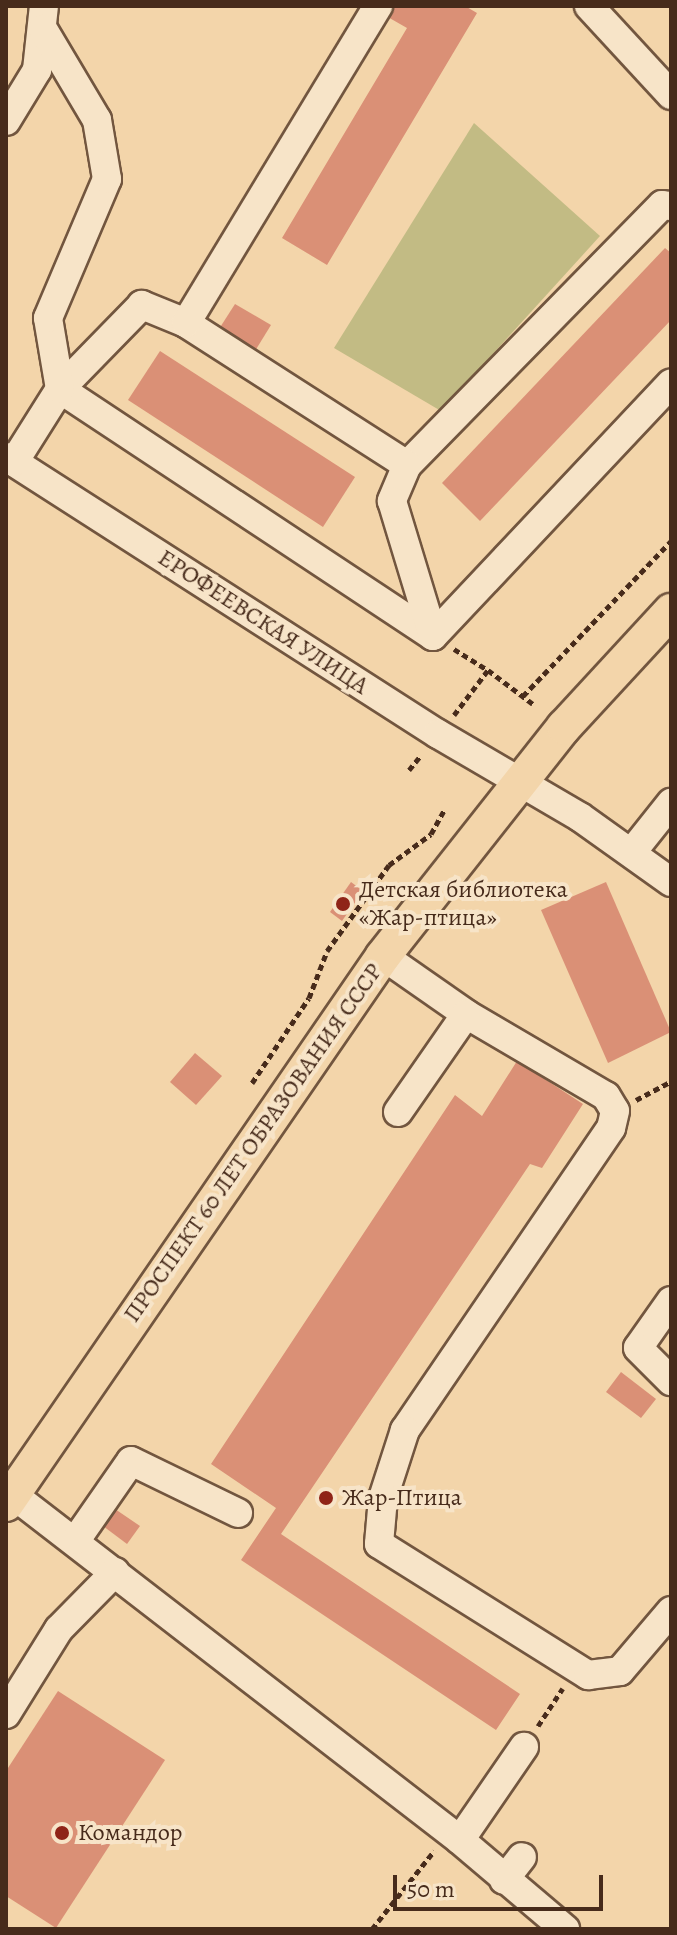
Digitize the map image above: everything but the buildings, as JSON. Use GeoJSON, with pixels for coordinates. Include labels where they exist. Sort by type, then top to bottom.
{"type":"FeatureCollection","features":[{"type":"Feature","properties":{"kind":"main road","name":"ПРОСПЕКТ 60 ЛЕТ ОБРАЗОВАНИЯ СССР"},"geometry":{"type":"LineString","coordinates":[[12,1483],[383,956],[564,727],[671,611]]}},
{"type":"Feature","properties":{"kind":"street"},"geometry":{"type":"LineString","coordinates":[[186,323],[378,6]]}},
{"type":"Feature","properties":{"kind":"street"},"geometry":{"type":"LineString","coordinates":[[589,6],[671,95]]}},
{"type":"Feature","properties":{"kind":"street"},"geometry":{"type":"LineString","coordinates":[[6,121],[37,70],[44,17]]}},
{"type":"Feature","properties":{"kind":"street"},"geometry":{"type":"LineString","coordinates":[[44,17],[97,120],[107,179],[48,318],[60,389],[433,636]]}},
{"type":"Feature","properties":{"kind":"street"},"geometry":{"type":"LineString","coordinates":[[433,636],[392,501],[407,465],[662,205],[671,206]]}},
{"type":"Feature","properties":{"kind":"street"},"geometry":{"type":"LineString","coordinates":[[10,460],[60,389],[142,305],[186,323],[407,465]]}},
{"type":"Feature","properties":{"kind":"street"},"geometry":{"type":"LineString","coordinates":[[433,636],[671,383]]}},
{"type":"Feature","properties":{"kind":"street","name":"ЕРОФЕЕВСКАЯ УЛИЦА"},"geometry":{"type":"LineString","coordinates":[[10,460],[438,734],[523,782],[632,852],[671,882]]}},
{"type":"Feature","properties":{"kind":"street"},"geometry":{"type":"LineString","coordinates":[[632,852],[671,803]]}},
{"type":"Feature","properties":{"kind":"street"},"geometry":{"type":"LineString","coordinates":[[383,956],[466,1014],[606,1096],[615,1111],[611,1128],[405,1430],[383,1498],[379,1544],[575,1670],[604,1676],[620,1671],[671,1611]]}},
{"type":"Feature","properties":{"kind":"street"},"geometry":{"type":"LineString","coordinates":[[398,1112],[466,1014]]}},
{"type":"Feature","properties":{"kind":"street"},"geometry":{"type":"LineString","coordinates":[[671,1301],[638,1348],[671,1381]]}},
{"type":"Feature","properties":{"kind":"street"},"geometry":{"type":"LineString","coordinates":[[76,1540],[131,1461],[238,1513]]}},
{"type":"Feature","properties":{"kind":"street"},"geometry":{"type":"LineString","coordinates":[[12,1483],[115,1572],[454,1836],[565,1929]]}},
{"type":"Feature","properties":{"kind":"street"},"geometry":{"type":"LineString","coordinates":[[6,1714],[59,1629],[115,1572]]}},
{"type":"Feature","properties":{"kind":"street"},"geometry":{"type":"LineString","coordinates":[[454,1836],[524,1747]]}},
{"type":"Feature","properties":{"kind":"street"},"geometry":{"type":"LineString","coordinates":[[504,1880],[522,1857]]}},
{"type":"Feature","properties":{"kind":"path"},"geometry":{"type":"LineString","coordinates":[[523,696],[671,541]]}},
{"type":"Feature","properties":{"kind":"path"},"geometry":{"type":"LineString","coordinates":[[433,636],[488,670],[533,704]]}},
{"type":"Feature","properties":{"kind":"path"},"geometry":{"type":"LineString","coordinates":[[450,719],[488,670]]}},
{"type":"Feature","properties":{"kind":"path"},"geometry":{"type":"LineString","coordinates":[[409,770],[422,754]]}},
{"type":"Feature","properties":{"kind":"path"},"geometry":{"type":"LineString","coordinates":[[252,1083],[309,998],[327,951],[389,865],[431,834],[445,809]]}},
{"type":"Feature","properties":{"kind":"path"},"geometry":{"type":"LineString","coordinates":[[615,1111],[671,1081]]}},
{"type":"Feature","properties":{"kind":"path"},"geometry":{"type":"LineString","coordinates":[[524,1747],[575,1670]]}},
{"type":"Feature","properties":{"kind":"path"},"geometry":{"type":"LineString","coordinates":[[372,1929],[454,1836]]}},
{"type":"Feature","properties":{"kind":"shaded area"},"geometry":{"type":"Polygon","coordinates":[[[474,123],[600,236],[441,411],[334,348],[474,123]]]}},
{"type":"Feature","properties":{"kind":"place","name":"Детская библиотека «Жар-птица»"},"geometry":{"type":"Point","coordinates":[343,904]}},
{"type":"Feature","properties":{"kind":"place","name":"Жар-Птица"},"geometry":{"type":"Point","coordinates":[326,1498]}},
{"type":"Feature","properties":{"kind":"place","name":"Командор"},"geometry":{"type":"Point","coordinates":[62,1833]}}]}
